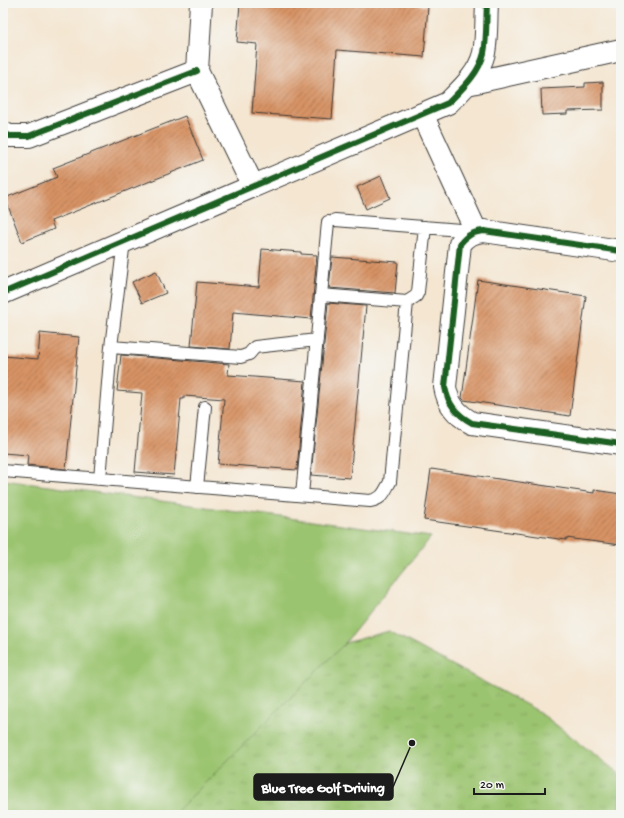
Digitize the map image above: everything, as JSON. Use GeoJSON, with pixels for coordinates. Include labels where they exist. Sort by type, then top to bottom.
{"type":"FeatureCollection","features":[{"type":"Feature","properties":{"kind":"street"},"geometry":{"type":"LineString","coordinates":[[202,3],[197,71],[253,186]]}},
{"type":"Feature","properties":{"kind":"street"},"geometry":{"type":"LineString","coordinates":[[3,292],[448,103],[467,84],[477,69],[484,53],[487,3]]}},
{"type":"Feature","properties":{"kind":"street"},"geometry":{"type":"LineString","coordinates":[[467,84],[621,50]]}},
{"type":"Feature","properties":{"kind":"street"},"geometry":{"type":"LineString","coordinates":[[3,133],[10,136],[28,136],[197,71]]}},
{"type":"Feature","properties":{"kind":"street"},"geometry":{"type":"LineString","coordinates":[[422,114],[476,231]]}},
{"type":"Feature","properties":{"kind":"street"},"geometry":{"type":"LineString","coordinates":[[621,251],[492,231],[476,231],[465,238],[460,244],[445,387],[447,398],[452,408],[461,417],[472,423],[621,444]]}},
{"type":"Feature","properties":{"kind":"lane"},"geometry":{"type":"LineString","coordinates":[[302,495],[321,295],[332,221],[476,231]]}},
{"type":"Feature","properties":{"kind":"lane"},"geometry":{"type":"LineString","coordinates":[[321,295],[407,302],[416,296],[418,292],[425,227]]}},
{"type":"Feature","properties":{"kind":"lane"},"geometry":{"type":"LineString","coordinates":[[100,479],[111,347],[124,241]]}},
{"type":"Feature","properties":{"kind":"lane"},"geometry":{"type":"LineString","coordinates":[[3,471],[370,501],[383,496],[390,482],[407,302]]}},
{"type":"Feature","properties":{"kind":"lane"},"geometry":{"type":"LineString","coordinates":[[111,347],[241,357],[249,354],[255,347],[317,340]]}},
{"type":"Feature","properties":{"kind":"lane"},"geometry":{"type":"LineString","coordinates":[[197,487],[205,407]]}},
{"type":"Feature","properties":{"kind":"green space"},"geometry":{"type":"Polygon","coordinates":[[[3,480],[431,537],[345,643],[173,815],[3,815],[3,480]]]}},
{"type":"Feature","properties":{"kind":"green space"},"geometry":{"type":"Polygon","coordinates":[[[389,631],[538,711],[621,775],[621,815],[173,815],[345,643],[389,631]]]}},
{"type":"Feature","properties":{"kind":"building"},"geometry":{"type":"Polygon","coordinates":[[[240,3],[299,5],[300,3],[394,3],[428,6],[424,57],[337,50],[332,119],[252,113],[257,44],[237,42],[240,3]]]}},
{"type":"Feature","properties":{"kind":"building"},"geometry":{"type":"Polygon","coordinates":[[[603,82],[603,110],[567,111],[567,114],[542,115],[541,89],[585,87],[585,83],[603,82]]]}},
{"type":"Feature","properties":{"kind":"building"},"geometry":{"type":"Polygon","coordinates":[[[185,116],[203,160],[51,221],[54,229],[22,242],[5,198],[57,177],[53,168],[185,116]]]}},
{"type":"Feature","properties":{"kind":"building"},"geometry":{"type":"Polygon","coordinates":[[[381,176],[390,198],[366,209],[357,187],[381,176]]]}},
{"type":"Feature","properties":{"kind":"building"},"geometry":{"type":"Polygon","coordinates":[[[262,249],[301,252],[301,254],[317,255],[311,319],[233,312],[230,349],[191,346],[197,282],[259,287],[262,249]]]}},
{"type":"Feature","properties":{"kind":"building"},"geometry":{"type":"Polygon","coordinates":[[[332,257],[398,262],[395,293],[329,288],[332,257]]]}},
{"type":"Feature","properties":{"kind":"building"},"geometry":{"type":"Polygon","coordinates":[[[156,271],[166,293],[142,303],[132,282],[156,271]]]}},
{"type":"Feature","properties":{"kind":"building"},"geometry":{"type":"Polygon","coordinates":[[[478,280],[586,296],[570,416],[464,400],[462,398],[478,280]]]}},
{"type":"Feature","properties":{"kind":"building"},"geometry":{"type":"Polygon","coordinates":[[[328,303],[366,306],[350,478],[311,475],[328,303]]]}},
{"type":"Feature","properties":{"kind":"building"},"geometry":{"type":"Polygon","coordinates":[[[40,333],[79,337],[66,469],[27,465],[28,455],[3,453],[3,356],[38,359],[40,333]]]}},
{"type":"Feature","properties":{"kind":"building"},"geometry":{"type":"Polygon","coordinates":[[[121,355],[229,364],[228,375],[305,381],[297,470],[218,464],[224,399],[184,396],[184,399],[181,399],[174,475],[135,472],[142,393],[117,391],[121,355]]]}},
{"type":"Feature","properties":{"kind":"building"},"geometry":{"type":"Polygon","coordinates":[[[431,469],[594,493],[594,490],[621,494],[621,545],[566,538],[566,540],[424,520],[431,469]]]}},
{"type":"Feature","properties":{"kind":"cycle path"},"geometry":{"type":"LineString","coordinates":[[3,293],[448,103],[469,81],[482,61],[486,41],[487,3]]}},
{"type":"Feature","properties":{"kind":"cycle path"},"geometry":{"type":"LineString","coordinates":[[3,133],[10,136],[29,136],[197,71]]}},
{"type":"Feature","properties":{"kind":"cycle path"},"geometry":{"type":"LineString","coordinates":[[621,251],[484,231],[473,233],[465,238],[460,244],[445,387],[448,399],[454,408],[461,416],[472,423],[621,444]]}},
{"type":"Feature","properties":{"kind":"place","name":"Blue Tree Golf Driving"},"geometry":{"type":"Point","coordinates":[412,743]}}]}
